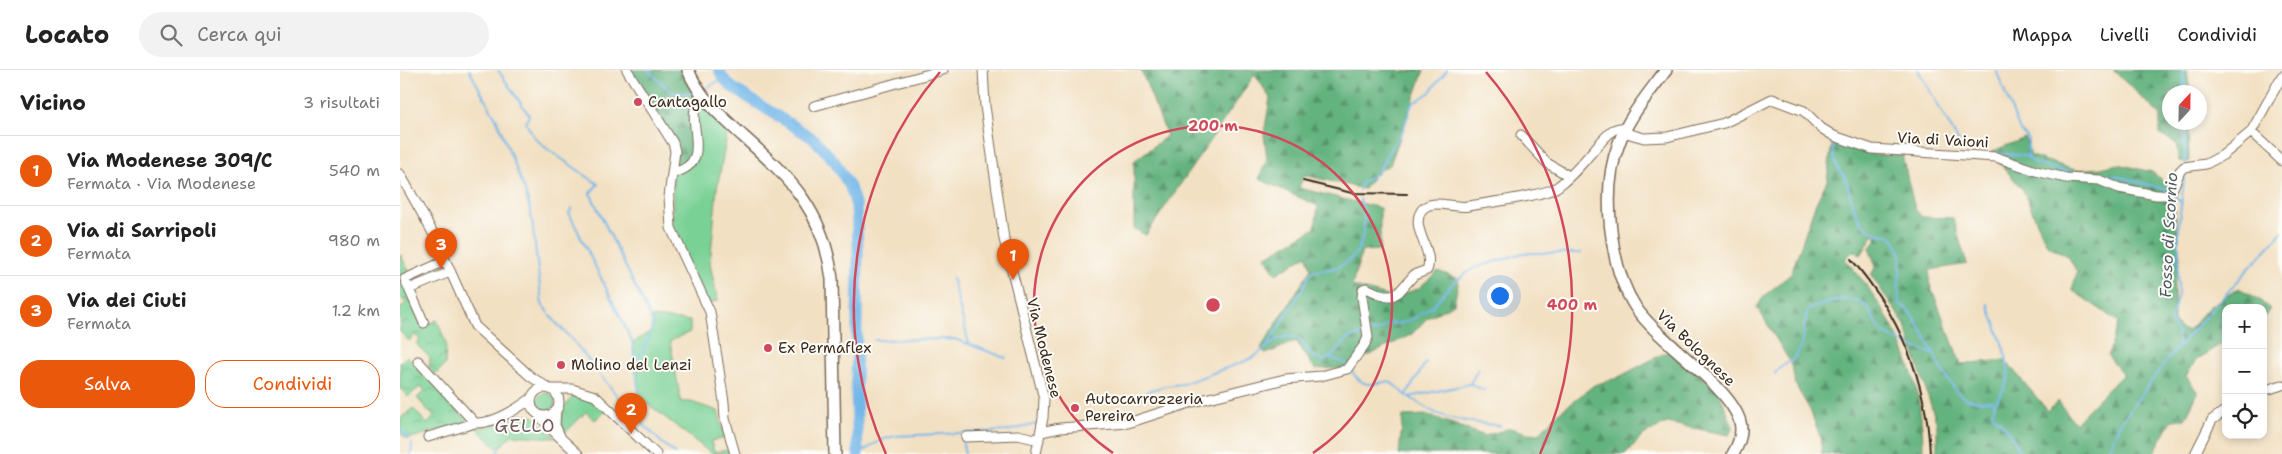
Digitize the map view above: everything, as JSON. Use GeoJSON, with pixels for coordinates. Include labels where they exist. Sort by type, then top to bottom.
{"type":"FeatureCollection","features":[{"type":"Feature","properties":{"kind":"main road"},"geometry":{"type":"LineString","coordinates":[[688,70],[702,96],[720,116],[785,174],[806,200],[820,226],[828,254],[832,279],[835,454]]}},
{"type":"Feature","properties":{"kind":"main road","name":"Via Bolognese"},"geometry":{"type":"LineString","coordinates":[[1666,70],[1624,131],[1613,161],[1610,197],[1613,244],[1623,282],[1630,298],[1648,323],[1713,384],[1730,403],[1740,423],[1740,441],[1733,454]]}},
{"type":"Feature","properties":{"kind":"street"},"geometry":{"type":"LineString","coordinates":[[627,70],[673,143],[675,151],[669,197],[671,228],[710,312],[724,402],[724,414],[735,454]]}},
{"type":"Feature","properties":{"kind":"street"},"geometry":{"type":"LineString","coordinates":[[814,106],[943,70]]}},
{"type":"Feature","properties":{"kind":"street","name":"Via Modenese"},"geometry":{"type":"LineString","coordinates":[[983,70],[985,106],[1005,245],[1044,398],[1036,454]]}},
{"type":"Feature","properties":{"kind":"street","name":"Via di Vaioni"},"geometry":{"type":"LineString","coordinates":[[1624,131],[1640,137],[1666,137],[1724,123],[1772,99],[1804,111],[1821,128],[1834,136],[1872,150],[1996,157],[2036,171],[2066,178],[2099,180],[2120,188],[2165,195],[2172,190],[2180,171],[2184,167],[2206,164],[2223,155],[2251,132],[2282,76]]}},
{"type":"Feature","properties":{"kind":"street"},"geometry":{"type":"LineString","coordinates":[[673,173],[688,167],[696,154],[694,108],[702,96]]}},
{"type":"Feature","properties":{"kind":"street"},"geometry":{"type":"LineString","coordinates":[[966,437],[1040,436],[1060,428],[1128,423],[1193,402],[1285,379],[1321,376],[1347,369],[1353,363],[1368,337],[1362,297],[1363,289],[1366,288],[1384,296],[1392,296],[1399,292],[1414,275],[1424,272],[1429,266],[1418,220],[1424,207],[1435,204],[1466,207],[1544,192],[1554,188],[1569,176],[1613,130],[1619,128],[1624,131]]}},
{"type":"Feature","properties":{"kind":"street"},"geometry":{"type":"LineString","coordinates":[[2251,132],[2282,161]]}},
{"type":"Feature","properties":{"kind":"street"},"geometry":{"type":"LineString","coordinates":[[1521,135],[1547,163],[1569,176]]}},
{"type":"Feature","properties":{"kind":"street"},"geometry":{"type":"LineString","coordinates":[[400,174],[429,225],[477,329],[530,376],[557,395],[558,407],[555,424],[560,436]]}},
{"type":"Feature","properties":{"kind":"street"},"geometry":{"type":"LineString","coordinates":[[424,323],[405,279],[445,261]]}},
{"type":"Feature","properties":{"kind":"street"},"geometry":{"type":"LineString","coordinates":[[410,289],[450,272]]}},
{"type":"Feature","properties":{"kind":"street"},"geometry":{"type":"LineString","coordinates":[[418,361],[475,423]]}},
{"type":"Feature","properties":{"kind":"street"},"geometry":{"type":"LineString","coordinates":[[530,376],[534,395],[532,406],[578,454]]}},
{"type":"Feature","properties":{"kind":"street"},"geometry":{"type":"LineString","coordinates":[[2267,390],[2282,385]]}},
{"type":"Feature","properties":{"kind":"street"},"geometry":{"type":"LineString","coordinates":[[428,437],[475,423],[487,422],[515,409],[534,395],[549,389],[572,389],[584,391],[598,398],[656,454]]}},
{"type":"Feature","properties":{"kind":"street"},"geometry":{"type":"LineString","coordinates":[[515,409],[548,415],[558,407],[572,389]]}},
{"type":"Feature","properties":{"kind":"street"},"geometry":{"type":"LineString","coordinates":[[2195,454],[2212,420],[2222,413]]}},
{"type":"Feature","properties":{"kind":"green space"},"geometry":{"type":"Polygon","coordinates":[[[627,70],[684,70],[698,99],[693,158],[673,172],[672,141],[627,70]]]}},
{"type":"Feature","properties":{"kind":"green space"},"geometry":{"type":"Polygon","coordinates":[[[1141,70],[1399,70],[1401,72],[1424,70],[1390,165],[1376,172],[1364,189],[1304,175],[1299,188],[1380,208],[1380,250],[1362,251],[1352,286],[1394,298],[1419,288],[1438,271],[1459,279],[1454,304],[1427,318],[1412,334],[1344,368],[1315,369],[1296,341],[1266,354],[1261,348],[1311,269],[1307,255],[1276,274],[1265,257],[1315,228],[1318,206],[1259,179],[1267,159],[1264,134],[1270,98],[1255,74],[1146,235],[1134,229],[1134,161],[1167,136],[1141,70]]]}},
{"type":"Feature","properties":{"kind":"green space"},"geometry":{"type":"Polygon","coordinates":[[[2113,70],[2187,70],[2189,85],[2162,85],[2162,130],[2188,130],[2189,162],[2179,161],[2176,143],[2160,135],[2160,115],[2113,70]]]}},
{"type":"Feature","properties":{"kind":"green space"},"geometry":{"type":"Polygon","coordinates":[[[698,99],[725,128],[727,135],[717,188],[710,264],[718,301],[708,304],[672,232],[673,172],[698,99]]]}},
{"type":"Feature","properties":{"kind":"green space"},"geometry":{"type":"Polygon","coordinates":[[[2025,138],[2031,156],[2075,170],[2101,168],[2118,164],[2152,172],[2167,184],[2174,202],[2180,258],[2174,287],[2174,321],[2180,329],[2188,331],[2210,306],[2239,288],[2264,304],[2222,304],[2222,343],[2197,359],[2186,376],[2198,393],[2185,419],[2172,420],[2153,454],[1937,454],[1937,424],[1905,325],[1871,275],[1876,266],[1869,248],[1876,241],[1876,235],[1874,234],[1861,255],[1853,251],[1845,259],[1878,303],[1903,349],[1918,399],[1922,426],[1923,454],[1822,454],[1820,436],[1810,410],[1795,384],[1792,365],[1757,307],[1764,296],[1791,274],[1815,205],[1827,181],[1831,149],[1835,139],[1874,155],[1902,155],[1915,209],[1922,217],[1953,218],[1967,264],[1930,270],[1929,282],[1961,364],[2005,360],[2048,411],[2058,401],[2075,423],[2123,374],[2108,356],[2119,322],[2072,290],[2077,272],[2068,256],[2047,245],[2023,190],[1999,162],[1993,151],[2025,138]]]}},
{"type":"Feature","properties":{"kind":"green space"},"geometry":{"type":"Polygon","coordinates":[[[400,254],[410,273],[401,277],[422,327],[437,320],[446,343],[445,365],[435,375],[429,367],[430,358],[416,344],[420,340],[415,335],[409,341],[400,332],[400,309],[406,303],[400,297],[400,254]]]}},
{"type":"Feature","properties":{"kind":"green space"},"geometry":{"type":"Polygon","coordinates":[[[653,317],[690,321],[690,332],[670,341],[681,402],[691,402],[718,411],[725,438],[711,441],[714,452],[729,450],[730,454],[712,454],[639,397],[633,343],[651,331],[653,317]]]}},
{"type":"Feature","properties":{"kind":"green space"},"geometry":{"type":"Polygon","coordinates":[[[1670,350],[1718,390],[1733,427],[1729,435],[1667,423],[1645,434],[1625,454],[1399,454],[1403,416],[1429,415],[1485,436],[1510,428],[1539,434],[1555,416],[1594,385],[1617,378],[1670,350]]]}},
{"type":"Feature","properties":{"kind":"green space"},"geometry":{"type":"Polygon","coordinates":[[[407,356],[469,422],[407,439],[400,433],[400,419],[413,408],[427,424],[434,417],[417,398],[425,391],[421,386],[408,397],[400,388],[400,363],[407,356]]]}},
{"type":"Feature","properties":{"kind":"green space"},"geometry":{"type":"Polygon","coordinates":[[[546,393],[552,396],[555,402],[552,408],[546,411],[540,408],[537,402],[540,396],[546,393]]]}},
{"type":"Feature","properties":{"kind":"green space"},"geometry":{"type":"Polygon","coordinates":[[[576,395],[595,402],[606,410],[595,420],[586,412],[565,433],[562,423],[563,412],[568,402],[576,395]]]}},
{"type":"Feature","properties":{"kind":"green space"},"geometry":{"type":"Polygon","coordinates":[[[522,414],[535,417],[556,438],[512,435],[498,449],[475,427],[487,427],[522,414]]]}},
{"type":"Feature","properties":{"kind":"waterway"},"geometry":{"type":"LineString","coordinates":[[469,70],[497,120],[525,191],[531,212],[542,304],[626,407],[662,443],[676,454]]}},
{"type":"Feature","properties":{"kind":"waterway"},"geometry":{"type":"LineString","coordinates":[[498,70],[529,115],[526,123],[534,137],[546,148],[598,184],[590,193],[653,323],[649,339],[635,364]]}},
{"type":"Feature","properties":{"kind":"waterway"},"geometry":{"type":"LineString","coordinates":[[648,70],[671,92],[695,94]]}},
{"type":"Feature","properties":{"kind":"waterway"},"geometry":{"type":"LineString","coordinates":[[719,70],[723,78],[733,88],[814,139],[835,162],[850,187],[856,206],[858,250],[856,390],[858,454]]}},
{"type":"Feature","properties":{"kind":"waterway"},"geometry":{"type":"LineString","coordinates":[[1359,190],[1362,182],[1378,173],[1385,157],[1403,130],[1412,104],[1429,93],[1447,70]]}},
{"type":"Feature","properties":{"kind":"waterway"},"geometry":{"type":"LineString","coordinates":[[1918,70],[1964,151]]}},
{"type":"Feature","properties":{"kind":"waterway"},"geometry":{"type":"LineString","coordinates":[[1996,70],[2020,131],[2028,138],[2028,157]]}},
{"type":"Feature","properties":{"kind":"waterway","name":"Fosso di Scornio"},"geometry":{"type":"LineString","coordinates":[[2182,70],[2184,85]]}},
{"type":"Feature","properties":{"kind":"waterway"},"geometry":{"type":"LineString","coordinates":[[705,89],[723,78]]}},
{"type":"Feature","properties":{"kind":"waterway","name":"Fosso di Scornio"},"geometry":{"type":"LineString","coordinates":[[2185,130],[2185,164]]}},
{"type":"Feature","properties":{"kind":"waterway"},"geometry":{"type":"LineString","coordinates":[[1828,137],[1834,143],[1835,161],[1838,169],[1845,177],[1858,217],[1868,229],[1878,234],[1891,236],[1897,244],[1901,260],[1898,286],[1900,304],[1916,322],[1956,391],[1965,398],[1992,401],[1994,404]]}},
{"type":"Feature","properties":{"kind":"waterway"},"geometry":{"type":"LineString","coordinates":[[1999,154],[2024,155],[2036,164],[2082,175]]}},
{"type":"Feature","properties":{"kind":"waterway","name":"Fosso di Scornio"},"geometry":{"type":"LineString","coordinates":[[2178,348],[2178,334],[2171,321],[2178,294],[2179,222],[2185,171]]}},
{"type":"Feature","properties":{"kind":"waterway"},"geometry":{"type":"LineString","coordinates":[[2089,175],[2117,176],[2167,190]]}},
{"type":"Feature","properties":{"kind":"waterway"},"geometry":{"type":"LineString","coordinates":[[2173,194],[2182,204]]}},
{"type":"Feature","properties":{"kind":"waterway"},"geometry":{"type":"LineString","coordinates":[[1268,345],[1310,273],[1331,269],[1344,264],[1358,250],[1364,230],[1363,209],[1360,199]]}},
{"type":"Feature","properties":{"kind":"waterway"},"geometry":{"type":"LineString","coordinates":[[572,208],[569,213],[632,341],[639,394],[626,407]]}},
{"type":"Feature","properties":{"kind":"waterway"},"geometry":{"type":"LineString","coordinates":[[2107,454],[2119,425],[2170,356],[2282,232]]}},
{"type":"Feature","properties":{"kind":"waterway"},"geometry":{"type":"LineString","coordinates":[[1370,331],[1376,332],[1390,323],[1398,324],[1411,320],[1432,306],[1452,284],[1472,269],[1523,253],[1581,253]]}},
{"type":"Feature","properties":{"kind":"waterway"},"geometry":{"type":"LineString","coordinates":[[952,278],[969,344]]}},
{"type":"Feature","properties":{"kind":"waterway"},"geometry":{"type":"LineString","coordinates":[[1775,374],[1779,368],[1794,359],[1799,351],[1808,310],[1832,301],[1856,300],[1869,310],[1883,332],[1903,343],[1933,354]]}},
{"type":"Feature","properties":{"kind":"waterway"},"geometry":{"type":"LineString","coordinates":[[1988,304],[2005,352],[2008,370],[2007,383],[1995,404],[1993,414],[2009,432],[2020,454]]}},
{"type":"Feature","properties":{"kind":"waterway"},"geometry":{"type":"LineString","coordinates":[[1139,401],[1148,391],[1165,386],[1183,384],[1243,362],[1254,357],[1276,340],[1287,336],[1300,339],[1313,356],[1325,361],[1340,349],[1347,339],[1365,333]]}},
{"type":"Feature","properties":{"kind":"waterway"},"geometry":{"type":"LineString","coordinates":[[874,340],[955,339],[1006,358]]}},
{"type":"Feature","properties":{"kind":"waterway"},"geometry":{"type":"LineString","coordinates":[[1331,358],[1347,364]]}},
{"type":"Feature","properties":{"kind":"waterway"},"geometry":{"type":"LineString","coordinates":[[1406,395],[1426,362]]}},
{"type":"Feature","properties":{"kind":"waterway"},"geometry":{"type":"LineString","coordinates":[[1470,384],[1478,369]]}},
{"type":"Feature","properties":{"kind":"waterway"},"geometry":{"type":"LineString","coordinates":[[1351,370],[1357,378],[1368,384],[1391,383],[1406,395],[1436,413],[1463,421],[1500,426]]}},
{"type":"Feature","properties":{"kind":"waterway"},"geometry":{"type":"LineString","coordinates":[[1409,397],[1470,384],[1484,390]]}},
{"type":"Feature","properties":{"kind":"waterway"},"geometry":{"type":"LineString","coordinates":[[859,454],[881,440],[895,436],[1007,431],[1037,424]]}},
{"type":"Feature","properties":{"kind":"waterway"},"geometry":{"type":"LineString","coordinates":[[400,430],[409,438]]}},
{"type":"Feature","properties":{"kind":"waterway"},"geometry":{"type":"LineString","coordinates":[[962,440],[965,454]]}},
{"type":"Feature","properties":{"kind":"waterway"},"geometry":{"type":"LineString","coordinates":[[411,454],[412,444]]}},
{"type":"Feature","properties":{"kind":"waterway"},"geometry":{"type":"LineString","coordinates":[[495,454],[500,450]]}},
{"type":"Feature","properties":{"kind":"railway"},"geometry":{"type":"LineString","coordinates":[[1303,181],[1352,193],[1407,194]]}},
{"type":"Feature","properties":{"kind":"railway"},"geometry":{"type":"LineString","coordinates":[[1851,259],[1883,302],[1907,350],[1923,400],[1930,454]]}},
{"type":"Feature","properties":{"kind":"place","name":"Cantagallo"},"geometry":{"type":"Point","coordinates":[638,102]}},
{"type":"Feature","properties":{"kind":"place","name":"Via dei Ciuti"},"geometry":{"type":"Point","coordinates":[441,269]}},
{"type":"Feature","properties":{"kind":"place","name":"Via Modenese 309/C"},"geometry":{"type":"Point","coordinates":[1013,280]}},
{"type":"Feature","properties":{"kind":"place","name":"Ex Permaflex"},"geometry":{"type":"Point","coordinates":[768,348]}},
{"type":"Feature","properties":{"kind":"place","name":"Molino del Lenzi"},"geometry":{"type":"Point","coordinates":[561,365]}},
{"type":"Feature","properties":{"kind":"place","name":"Autocarrozzeria Pereira"},"geometry":{"type":"Point","coordinates":[1075,408]}},
{"type":"Feature","properties":{"kind":"place","name":"Via di Sarripoli"},"geometry":{"type":"Point","coordinates":[631,434]}},
{"type":"Feature","properties":{"kind":"district","name":"GELLO"},"geometry":{"type":"Point","coordinates":[525,426]}}]}
